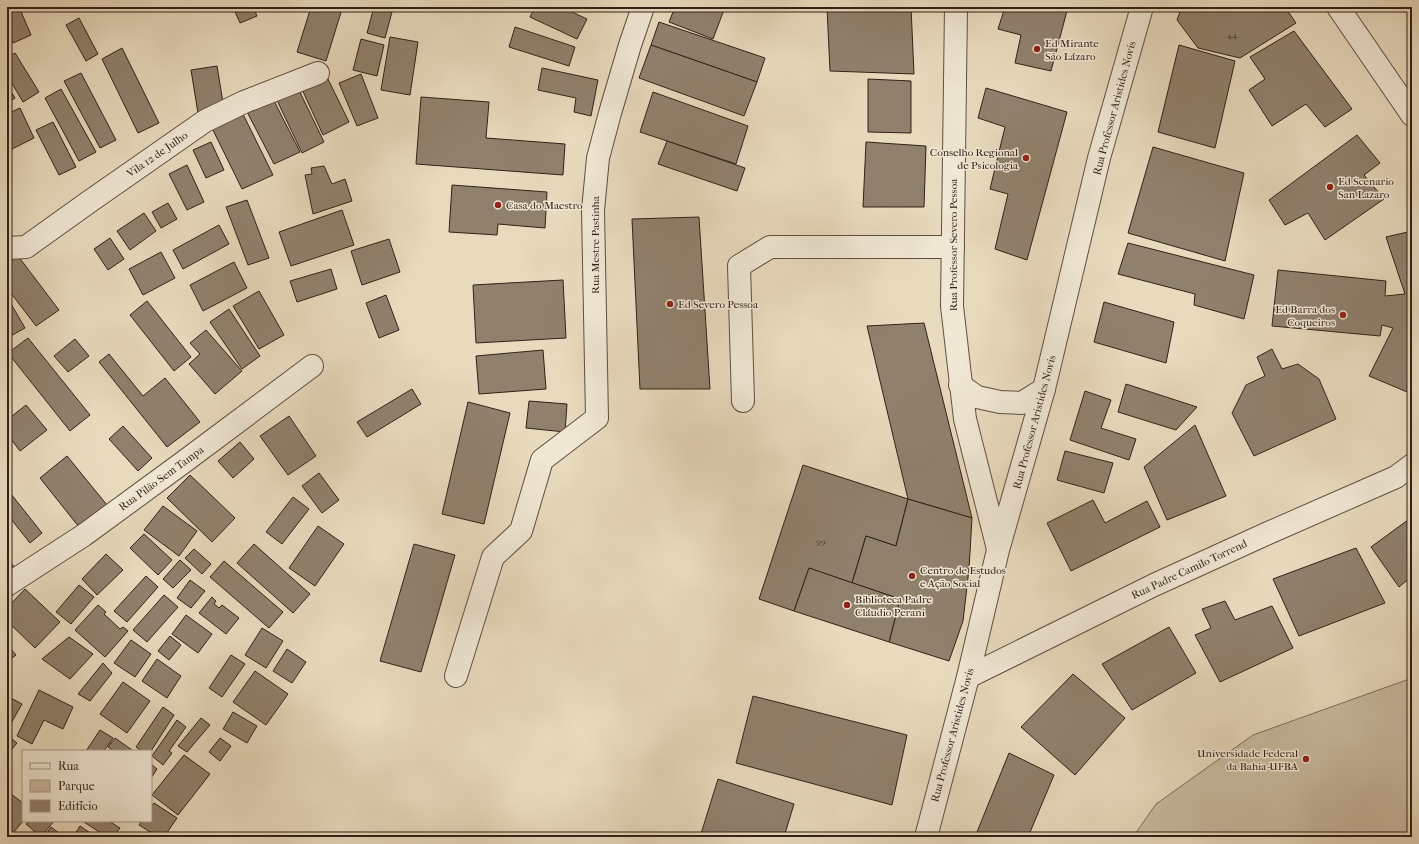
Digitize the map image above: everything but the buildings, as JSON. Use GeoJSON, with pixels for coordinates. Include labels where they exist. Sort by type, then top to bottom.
{"type":"FeatureCollection","features":[{"type":"Feature","properties":{"kind":"street","name":"Rua Mestre Pastinha"},"geometry":{"type":"LineString","coordinates":[[456,676],[493,557],[522,531],[542,460],[597,418],[593,210],[598,158],[625,60],[643,7]]}},
{"type":"Feature","properties":{"kind":"street","name":"Rua Professor Severo Pessoa"},"geometry":{"type":"LineString","coordinates":[[956,7],[952,306],[965,419],[998,550]]}},
{"type":"Feature","properties":{"kind":"street","name":"Rua Professor Aristides Novis"},"geometry":{"type":"LineString","coordinates":[[926,837],[968,677],[998,550],[1044,389],[1099,158],[1142,7]]}},
{"type":"Feature","properties":{"kind":"street"},"geometry":{"type":"LineString","coordinates":[[1338,7],[1412,115]]}},
{"type":"Feature","properties":{"kind":"street","name":"Vila 12 de Julho"},"geometry":{"type":"LineString","coordinates":[[7,248],[26,247],[205,121],[244,102],[318,73]]}},
{"type":"Feature","properties":{"kind":"street"},"geometry":{"type":"LineString","coordinates":[[742,401],[739,266],[770,247],[953,247]]}},
{"type":"Feature","properties":{"kind":"street","name":"Rua Pilão Sem Tampa"},"geometry":{"type":"LineString","coordinates":[[7,585],[84,535],[312,366]]}},
{"type":"Feature","properties":{"kind":"street"},"geometry":{"type":"LineString","coordinates":[[960,386],[977,397],[1000,402],[1022,403],[1044,389]]}},
{"type":"Feature","properties":{"kind":"street","name":"Rua Padre Camilo Torrend"},"geometry":{"type":"LineString","coordinates":[[968,677],[1161,582],[1396,477],[1412,464]]}},
{"type":"Feature","properties":{"kind":"green space","name":"Universidade Federal da Bahia-UFBA"},"geometry":{"type":"Polygon","coordinates":[[[1412,678],[1412,835],[1408,837],[1133,837],[1156,804],[1253,735],[1412,678]]]}},
{"type":"Feature","properties":{"kind":"place","name":"Ed Mirante São Lázaro"},"geometry":{"type":"Point","coordinates":[1037,49]}},
{"type":"Feature","properties":{"kind":"place","name":"Conselho Regional de Psicologia"},"geometry":{"type":"Point","coordinates":[1026,158]}},
{"type":"Feature","properties":{"kind":"place","name":"Ed Scenario San Lazaro"},"geometry":{"type":"Point","coordinates":[1330,187]}},
{"type":"Feature","properties":{"kind":"place","name":"Casa do Maestro"},"geometry":{"type":"Point","coordinates":[498,205]}},
{"type":"Feature","properties":{"kind":"place","name":"Ed Severo Pessoa"},"geometry":{"type":"Point","coordinates":[670,304]}},
{"type":"Feature","properties":{"kind":"place","name":"Ed Barra dos Coqueiros"},"geometry":{"type":"Point","coordinates":[1343,315]}},
{"type":"Feature","properties":{"kind":"place","name":"Centro de Estudos e Ação Social"},"geometry":{"type":"Point","coordinates":[912,576]}},
{"type":"Feature","properties":{"kind":"place","name":"Biblioteca Padre Cláudio Perani"},"geometry":{"type":"Point","coordinates":[847,605]}},
{"type":"Feature","properties":{"kind":"place","name":"Universidade Federal da Bahia-UFBA"},"geometry":{"type":"Point","coordinates":[1306,759]}}]}
